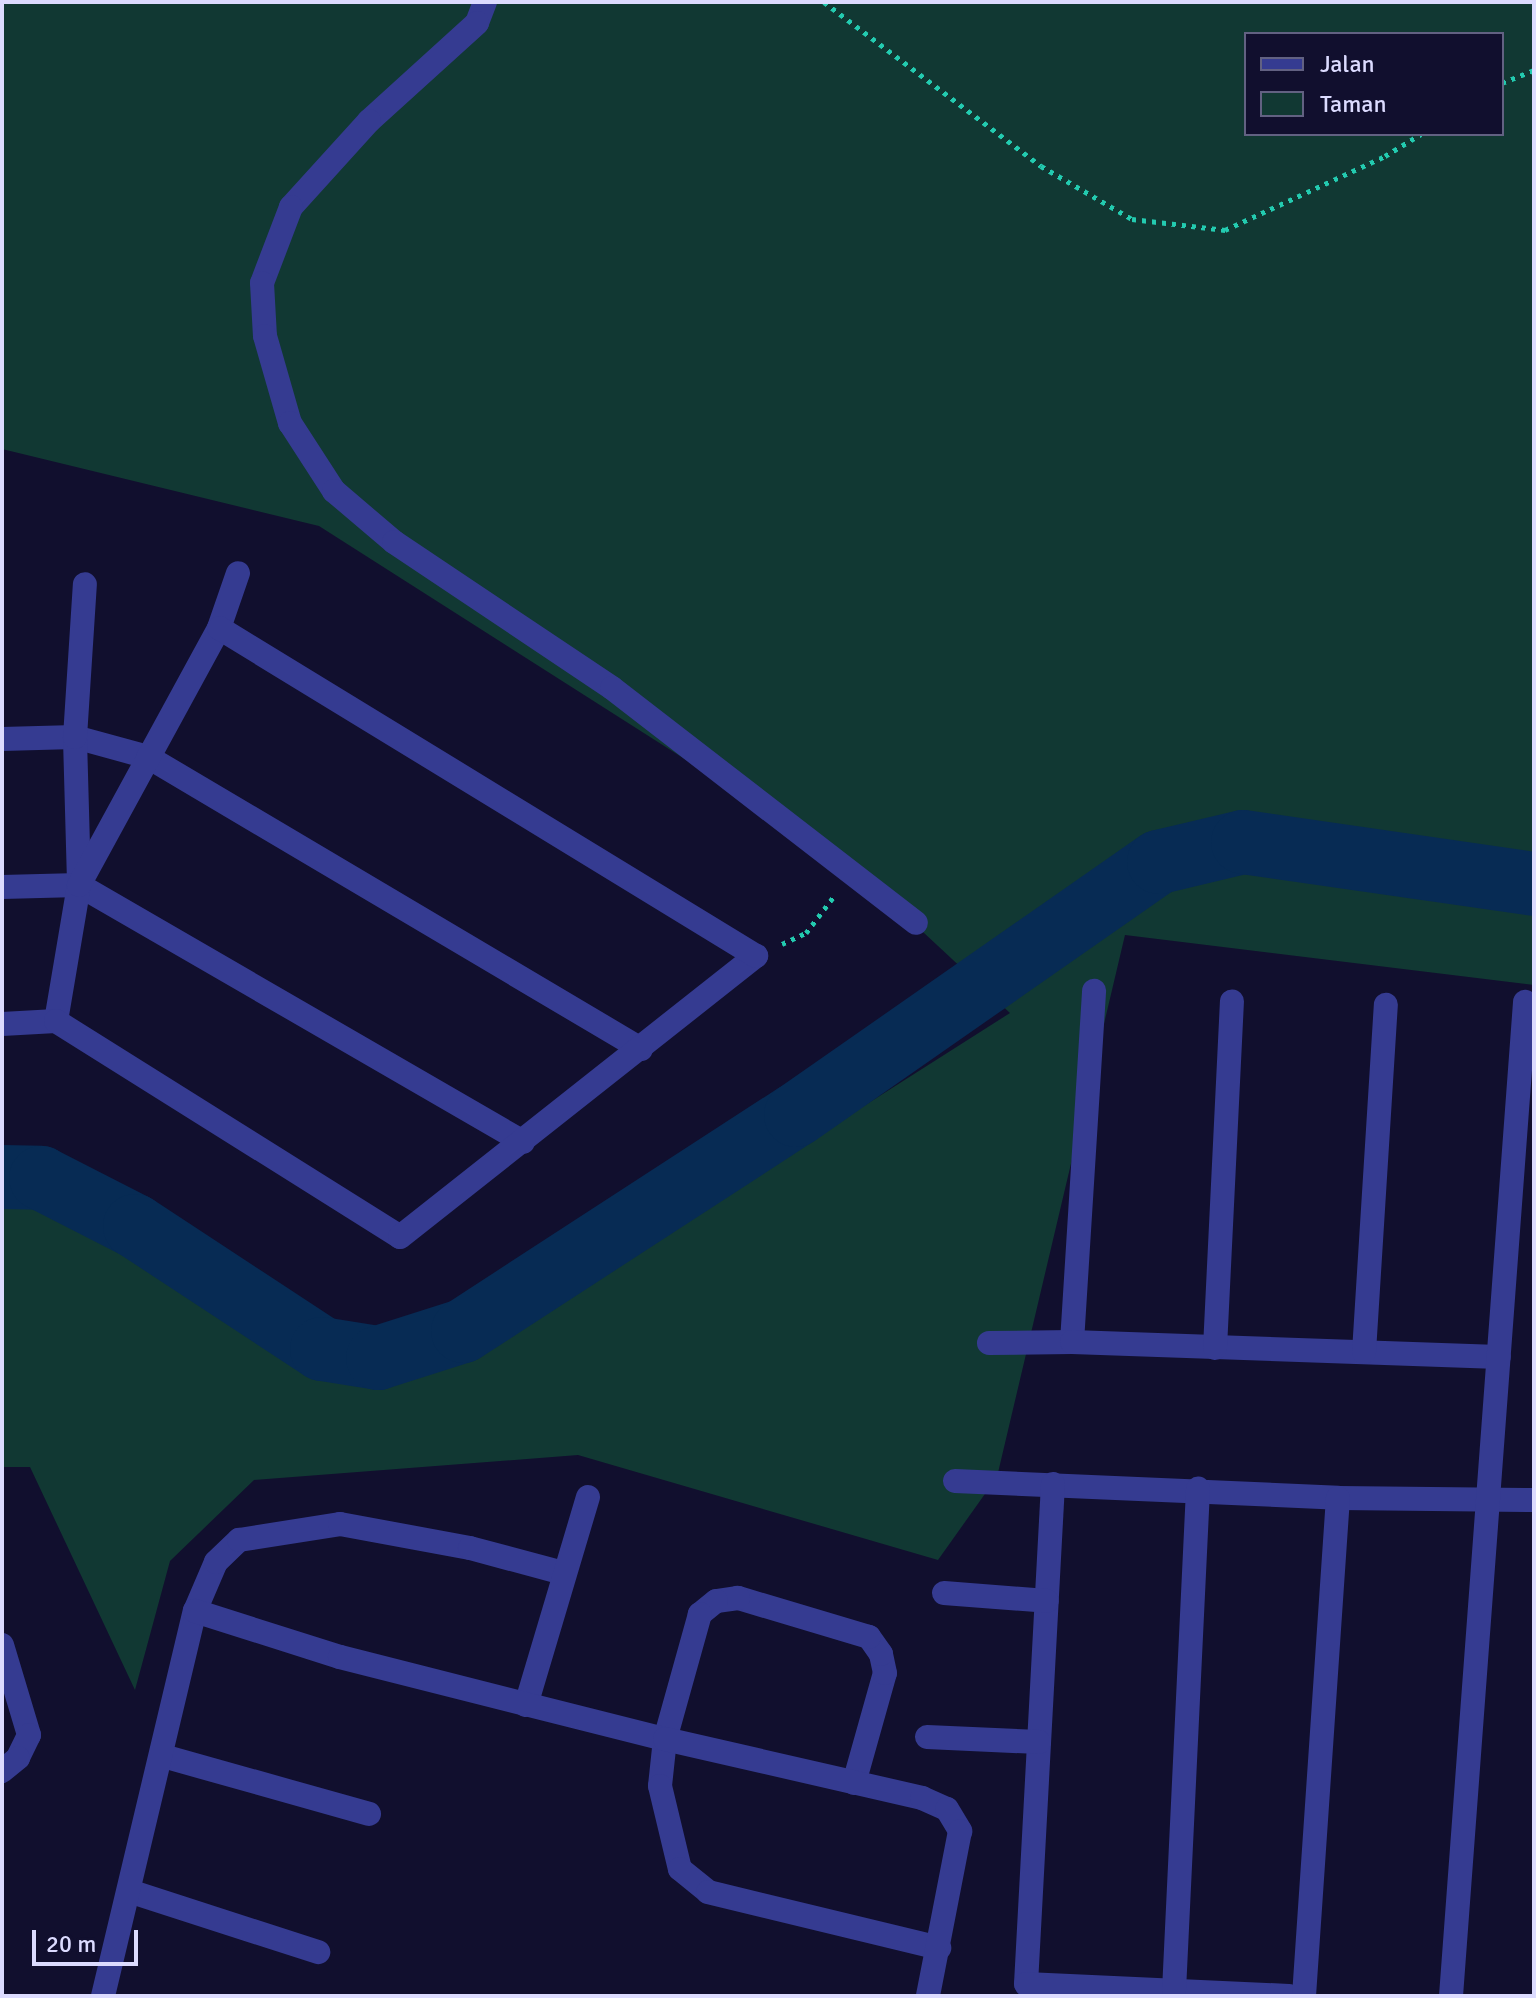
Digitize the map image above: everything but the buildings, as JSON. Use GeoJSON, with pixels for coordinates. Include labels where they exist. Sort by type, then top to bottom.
{"type":"FeatureCollection","features":[{"type":"Feature","properties":{"kind":"street"},"geometry":{"type":"LineString","coordinates":[[485,2],[477,23],[369,121],[291,207],[262,283],[265,336],[290,423],[334,491],[394,542],[612,688],[916,923]]}},
{"type":"Feature","properties":{"kind":"street"},"geometry":{"type":"LineString","coordinates":[[79,885],[219,628],[238,573]]}},
{"type":"Feature","properties":{"kind":"street"},"geometry":{"type":"LineString","coordinates":[[56,1021],[79,885],[75,737],[85,584]]}},
{"type":"Feature","properties":{"kind":"street"},"geometry":{"type":"LineString","coordinates":[[2,1024],[56,1021],[400,1237],[756,956],[219,628]]}},
{"type":"Feature","properties":{"kind":"street"},"geometry":{"type":"LineString","coordinates":[[2,739],[75,737],[148,757],[641,1049]]}},
{"type":"Feature","properties":{"kind":"street"},"geometry":{"type":"LineString","coordinates":[[2,887],[79,885],[523,1142]]}},
{"type":"Feature","properties":{"kind":"street"},"geometry":{"type":"LineString","coordinates":[[1072,1342],[1094,991]]}},
{"type":"Feature","properties":{"kind":"street"},"geometry":{"type":"LineString","coordinates":[[1215,1348],[1232,1001]]}},
{"type":"Feature","properties":{"kind":"street"},"geometry":{"type":"LineString","coordinates":[[1451,1996],[1525,1002]]}},
{"type":"Feature","properties":{"kind":"street"},"geometry":{"type":"LineString","coordinates":[[1364,1352],[1386,1005]]}},
{"type":"Feature","properties":{"kind":"street"},"geometry":{"type":"LineString","coordinates":[[989,1343],[1072,1342],[1499,1357]]}},
{"type":"Feature","properties":{"kind":"street"},"geometry":{"type":"LineString","coordinates":[[955,1481],[1198,1489],[1338,1498],[1534,1500]]}},
{"type":"Feature","properties":{"kind":"street"},"geometry":{"type":"LineString","coordinates":[[1053,1484],[1026,1984],[1289,1996]]}},
{"type":"Feature","properties":{"kind":"street"},"geometry":{"type":"LineString","coordinates":[[1174,1991],[1198,1489]]}},
{"type":"Feature","properties":{"kind":"street"},"geometry":{"type":"LineString","coordinates":[[526,1705],[588,1497]]}},
{"type":"Feature","properties":{"kind":"street"},"geometry":{"type":"LineString","coordinates":[[1304,1996],[1338,1498]]}},
{"type":"Feature","properties":{"kind":"street"},"geometry":{"type":"LineString","coordinates":[[103,1996],[163,1756],[195,1611],[216,1562],[239,1540],[340,1524],[470,1548],[563,1573]]}},
{"type":"Feature","properties":{"kind":"street"},"geometry":{"type":"LineString","coordinates":[[944,1593],[1047,1601]]}},
{"type":"Feature","properties":{"kind":"street"},"geometry":{"type":"LineString","coordinates":[[854,1783],[885,1673],[881,1654],[869,1637],[738,1598],[716,1601],[700,1614],[665,1739],[660,1786],[680,1869],[708,1892],[939,1948]]}},
{"type":"Feature","properties":{"kind":"street"},"geometry":{"type":"LineString","coordinates":[[195,1611],[340,1657],[665,1739],[922,1798],[947,1809],[960,1831],[928,1996]]}},
{"type":"Feature","properties":{"kind":"street"},"geometry":{"type":"LineString","coordinates":[[2,1645],[29,1735],[18,1758],[2,1771]]}},
{"type":"Feature","properties":{"kind":"street"},"geometry":{"type":"LineString","coordinates":[[927,1737],[1039,1742]]}},
{"type":"Feature","properties":{"kind":"street"},"geometry":{"type":"LineString","coordinates":[[163,1756],[369,1814]]}},
{"type":"Feature","properties":{"kind":"street"},"geometry":{"type":"LineString","coordinates":[[129,1891],[318,1952]]}},
{"type":"Feature","properties":{"kind":"path"},"geometry":{"type":"LineString","coordinates":[[824,2],[1041,166],[1132,219],[1225,230],[1385,156],[1418,136]]}},
{"type":"Feature","properties":{"kind":"path"},"geometry":{"type":"LineString","coordinates":[[1504,82],[1534,70]]}},
{"type":"Feature","properties":{"kind":"path"},"geometry":{"type":"LineString","coordinates":[[756,956],[806,933],[852,873]]}},
{"type":"Feature","properties":{"kind":"green space"},"geometry":{"type":"Polygon","coordinates":[[[2,2],[1534,2],[1534,985],[1125,935],[997,1477],[938,1560],[578,1455],[254,1480],[170,1561],[135,1690],[30,1467],[2,1467],[2,1205],[51,1206],[307,1373],[457,1365],[1010,1013],[851,865],[319,526],[2,449],[2,2]]]}},
{"type":"Feature","properties":{"kind":"waterway"},"geometry":{"type":"LineString","coordinates":[[2,1177],[41,1178],[135,1226],[322,1349],[378,1358],[463,1331],[796,1115],[1159,862],[1243,842],[1534,884]]}}]}
